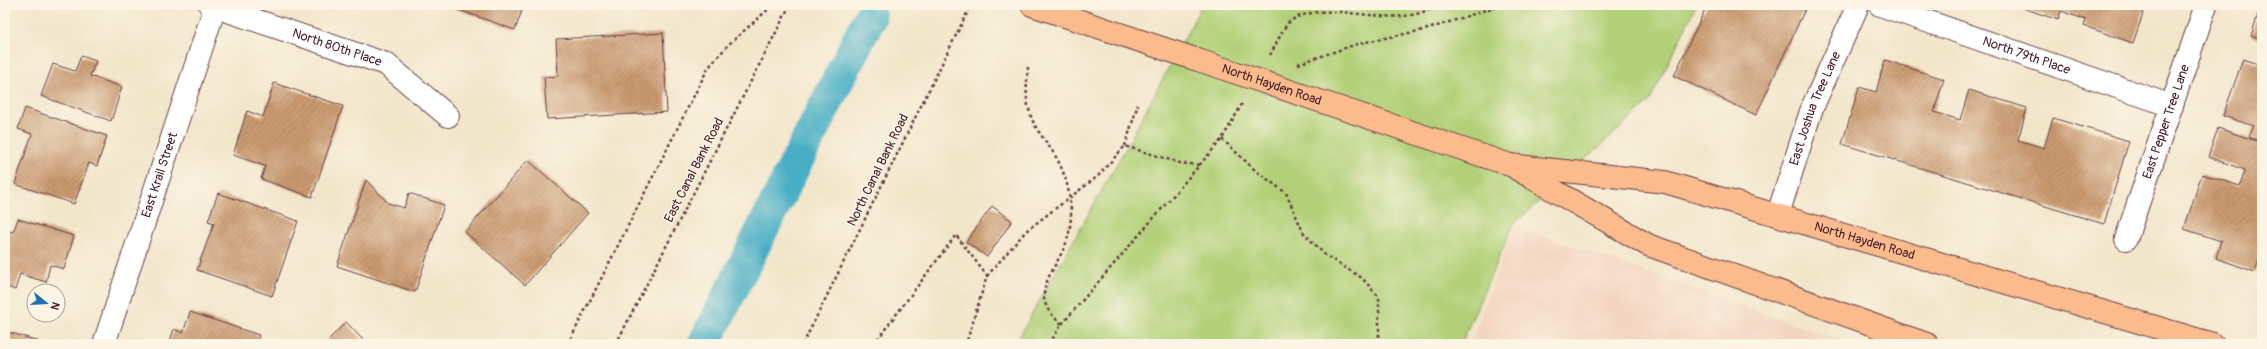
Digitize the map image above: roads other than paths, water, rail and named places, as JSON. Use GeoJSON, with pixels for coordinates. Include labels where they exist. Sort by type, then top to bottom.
{"type":"FeatureCollection","features":[{"type":"Feature","properties":{"kind":"main road","name":"North Hayden Road"},"geometry":{"type":"LineString","coordinates":[[1032,5],[1510,166],[1648,245],[1927,344]]}},
{"type":"Feature","properties":{"kind":"main road","name":"North Hayden Road"},"geometry":{"type":"LineString","coordinates":[[1510,166],[1664,182],[1778,214],[2213,344]]}},
{"type":"Feature","properties":{"kind":"street","name":"East Joshua Tree Lane"},"geometry":{"type":"LineString","coordinates":[[1778,214],[1812,108],[1858,5]]}},
{"type":"Feature","properties":{"kind":"street","name":"North 79th Place"},"geometry":{"type":"LineString","coordinates":[[1880,5],[2172,106]]}},
{"type":"Feature","properties":{"kind":"street","name":"East Pepper Tree Lane"},"geometry":{"type":"LineString","coordinates":[[2126,239],[2206,5]]}},
{"type":"Feature","properties":{"kind":"street","name":"North 80th Place"},"geometry":{"type":"LineString","coordinates":[[213,6],[386,64],[448,116]]}},
{"type":"Feature","properties":{"kind":"street","name":"East Krail Street"},"geometry":{"type":"LineString","coordinates":[[104,344],[213,6]]}},
{"type":"Feature","properties":{"kind":"waterway"},"geometry":{"type":"LineString","coordinates":[[704,344],[870,17]]}}]}
